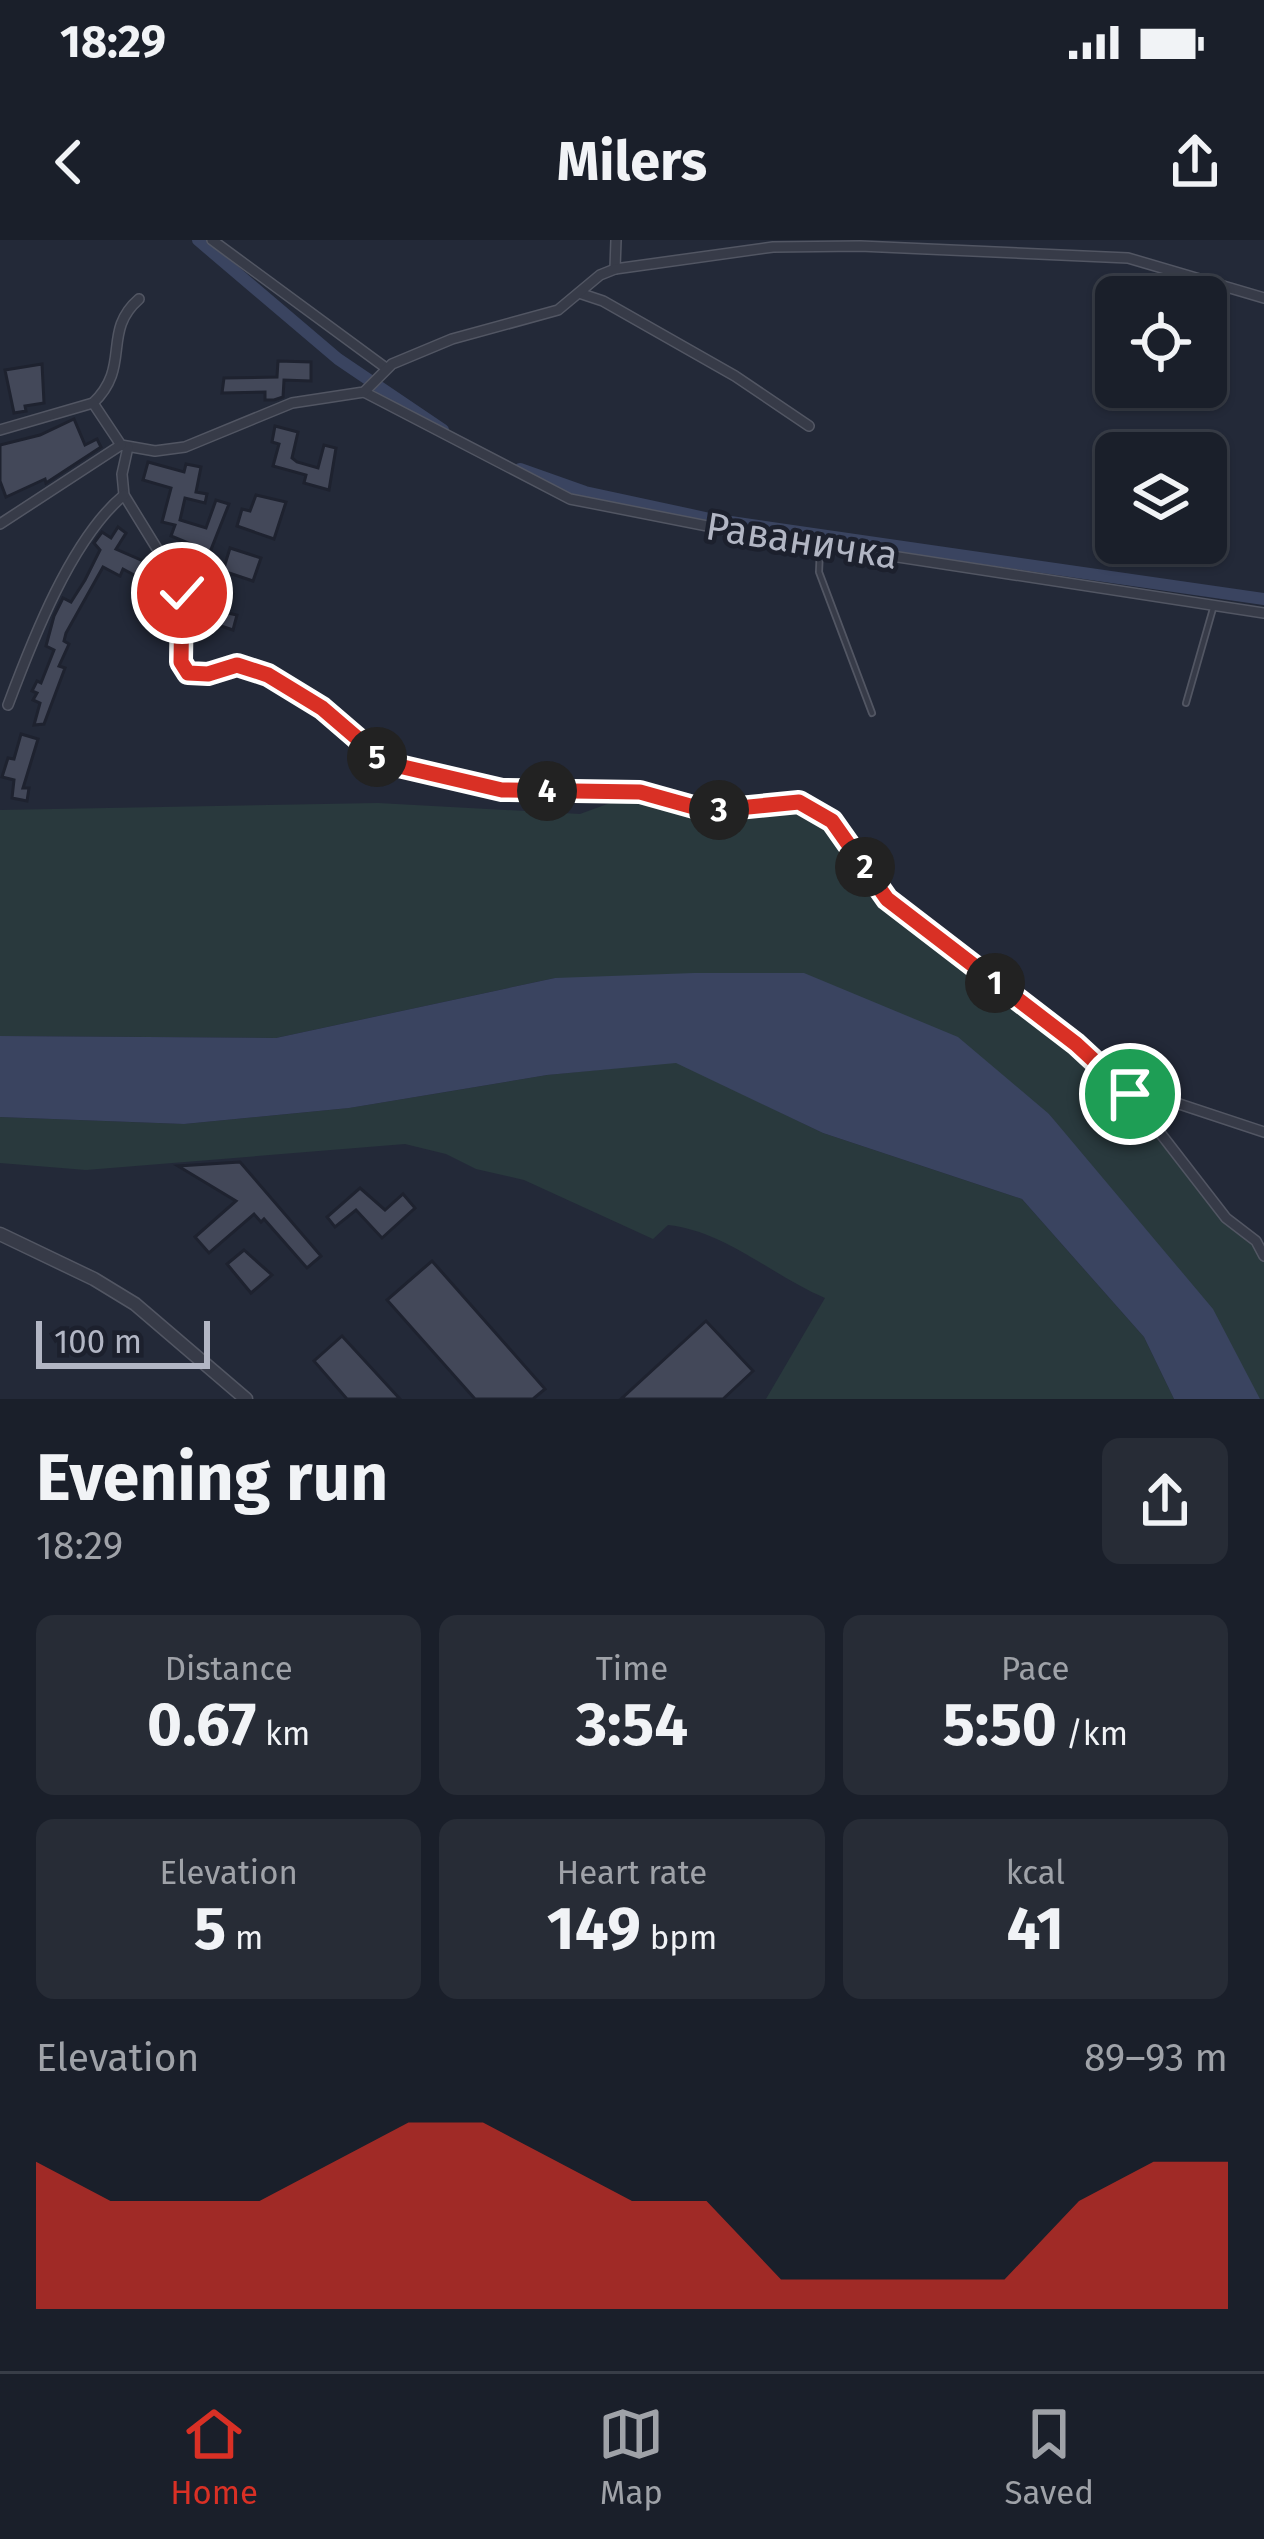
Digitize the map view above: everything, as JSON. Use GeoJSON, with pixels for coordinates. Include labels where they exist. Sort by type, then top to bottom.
{"type":"FeatureCollection","features":[{"type":"Feature","properties":{"kind":"street"},"geometry":{"type":"LineString","coordinates":[[212,240],[382,371]]}},
{"type":"Feature","properties":{"kind":"street"},"geometry":{"type":"LineString","coordinates":[[615,269],[616,240]]}},
{"type":"Feature","properties":{"kind":"street"},"geometry":{"type":"LineString","coordinates":[[1128,240],[1128,258]]}},
{"type":"Feature","properties":{"kind":"street"},"geometry":{"type":"LineString","coordinates":[[0,524],[125,446],[155,451],[185,447],[292,403],[367,389],[382,371],[452,339],[545,315],[615,269],[785,243],[1128,258],[1264,298]]}},
{"type":"Feature","properties":{"kind":"street"},"geometry":{"type":"LineString","coordinates":[[582,294],[735,376],[809,426]]}},
{"type":"Feature","properties":{"kind":"street"},"geometry":{"type":"LineString","coordinates":[[0,430],[93,403],[112,379],[117,364],[119,320],[139,298]]}},
{"type":"Feature","properties":{"kind":"street","name":"Раваничка"},"geometry":{"type":"LineString","coordinates":[[367,389],[570,500],[1264,613]]}},
{"type":"Feature","properties":{"kind":"street"},"geometry":{"type":"LineString","coordinates":[[93,403],[125,446],[124,494],[180,586],[184,601],[181,662],[188,673],[208,674],[237,665],[268,675],[322,708],[386,763],[502,790],[640,792],[708,811],[799,802],[832,821],[887,899],[1076,1044],[1130,1094],[1226,1218],[1256,1241],[1264,1256]]}},
{"type":"Feature","properties":{"kind":"street"},"geometry":{"type":"LineString","coordinates":[[8,705],[37,628],[93,530],[124,494]]}},
{"type":"Feature","properties":{"kind":"street"},"geometry":{"type":"LineString","coordinates":[[1130,1094],[1143,1092],[1264,1132]]}},
{"type":"Feature","properties":{"kind":"street"},"geometry":{"type":"LineString","coordinates":[[0,1234],[135,1304],[246,1399]]}},
{"type":"Feature","properties":{"kind":"lane"},"geometry":{"type":"LineString","coordinates":[[821,544],[818,572],[872,713]]}},
{"type":"Feature","properties":{"kind":"lane"},"geometry":{"type":"LineString","coordinates":[[1186,703],[1214,605]]}},
{"type":"Feature","properties":{"kind":"shaded area"},"geometry":{"type":"Polygon","coordinates":[[[640,792],[708,811],[799,802],[832,821],[887,899],[1076,1044],[1130,1094],[1226,1218],[1256,1241],[1264,1256],[1264,1399],[1049,1114],[555,978],[276,1038],[0,1036],[0,810],[378,803],[580,814],[640,792]]]}},
{"type":"Feature","properties":{"kind":"shaded area"},"geometry":{"type":"Polygon","coordinates":[[[676,1062],[823,1133],[1022,1199],[1144,1337],[1174,1399],[766,1399],[825,1298],[709,1236],[668,1225],[653,1239],[524,1180],[405,1144],[86,1170],[0,1163],[0,1117],[184,1124],[349,1108],[547,1075],[676,1062]]]}},
{"type":"Feature","properties":{"kind":"water"},"geometry":{"type":"Polygon","coordinates":[[[804,973],[958,1037],[1049,1114],[1213,1309],[1260,1399],[1174,1399],[1144,1337],[1022,1199],[823,1133],[676,1063],[547,1075],[349,1108],[184,1124],[0,1117],[0,1036],[276,1038],[555,978],[804,973]]]}},
{"type":"Feature","properties":{"kind":"building"},"geometry":{"type":"Polygon","coordinates":[[[278,361],[311,362],[311,381],[284,380],[283,397],[274,400],[265,400],[265,392],[222,393],[224,378],[277,377],[278,361]]]}},
{"type":"Feature","properties":{"kind":"building"},"geometry":{"type":"Polygon","coordinates":[[[42,364],[44,403],[14,413],[5,370],[42,364]]]}},
{"type":"Feature","properties":{"kind":"building"},"geometry":{"type":"Polygon","coordinates":[[[74,419],[85,445],[97,439],[101,447],[46,483],[45,479],[6,497],[0,481],[0,445],[40,435],[74,419]]]}},
{"type":"Feature","properties":{"kind":"building"},"geometry":{"type":"Polygon","coordinates":[[[275,426],[298,432],[292,458],[297,462],[318,468],[324,445],[336,448],[329,490],[304,483],[306,475],[273,466],[279,444],[272,442],[275,426]]]}},
{"type":"Feature","properties":{"kind":"building"},"geometry":{"type":"Polygon","coordinates":[[[148,462],[184,472],[186,464],[201,467],[196,492],[207,494],[205,503],[185,498],[180,520],[206,528],[216,500],[229,504],[210,552],[171,536],[175,525],[162,522],[171,488],[143,480],[148,462]]]}},
{"type":"Feature","properties":{"kind":"building"},"geometry":{"type":"Polygon","coordinates":[[[256,495],[286,502],[274,539],[237,526],[242,509],[250,511],[256,495]]]}},
{"type":"Feature","properties":{"kind":"building"},"geometry":{"type":"Polygon","coordinates":[[[118,527],[126,533],[116,549],[143,561],[136,576],[123,569],[120,576],[103,567],[66,633],[64,641],[69,644],[59,666],[65,668],[44,724],[34,725],[40,703],[33,700],[37,693],[32,691],[37,681],[41,683],[54,650],[46,646],[54,616],[63,598],[71,602],[85,580],[100,550],[94,543],[102,532],[111,538],[118,527]]]}},
{"type":"Feature","properties":{"kind":"building"},"geometry":{"type":"Polygon","coordinates":[[[230,548],[261,558],[253,581],[223,571],[230,548]]]}},
{"type":"Feature","properties":{"kind":"building"},"geometry":{"type":"Polygon","coordinates":[[[211,572],[226,577],[222,591],[233,594],[228,613],[237,615],[233,630],[191,616],[191,605],[201,605],[211,572]]]}},
{"type":"Feature","properties":{"kind":"building"},"geometry":{"type":"Polygon","coordinates":[[[21,734],[38,739],[23,788],[29,788],[27,801],[12,798],[14,780],[2,777],[8,758],[14,759],[21,734]]]}},
{"type":"Feature","properties":{"kind":"building"},"geometry":{"type":"Polygon","coordinates":[[[240,1162],[321,1256],[307,1268],[264,1219],[261,1222],[254,1214],[209,1253],[195,1237],[236,1201],[178,1166],[240,1162]]]}},
{"type":"Feature","properties":{"kind":"building"},"geometry":{"type":"Polygon","coordinates":[[[360,1188],[385,1210],[403,1194],[415,1208],[382,1238],[356,1210],[335,1227],[327,1217],[360,1188]]]}},
{"type":"Feature","properties":{"kind":"building"},"geometry":{"type":"Polygon","coordinates":[[[244,1250],[272,1275],[251,1293],[227,1264],[244,1250]]]}},
{"type":"Feature","properties":{"kind":"building"},"geometry":{"type":"Polygon","coordinates":[[[432,1261],[545,1389],[533,1399],[475,1399],[387,1300],[432,1261]]]}},
{"type":"Feature","properties":{"kind":"building"},"geometry":{"type":"Polygon","coordinates":[[[706,1321],[753,1371],[723,1399],[621,1399],[706,1321]]]}},
{"type":"Feature","properties":{"kind":"building"},"geometry":{"type":"Polygon","coordinates":[[[342,1336],[400,1399],[347,1399],[314,1361],[342,1336]]]}},
{"type":"Feature","properties":{"kind":"waterway"},"geometry":{"type":"LineString","coordinates":[[198,240],[338,359],[443,430]]}},
{"type":"Feature","properties":{"kind":"waterway"},"geometry":{"type":"LineString","coordinates":[[520,469],[585,492],[710,519],[1264,599]]}},
{"type":"Feature","properties":{"kind":"route"},"geometry":{"type":"LineString","coordinates":[[182,593],[181,662],[188,673],[208,674],[242,665],[268,675],[322,708],[386,763],[502,790],[640,792],[708,811],[799,802],[832,821],[887,899],[1076,1044],[1130,1094]]}}]}
